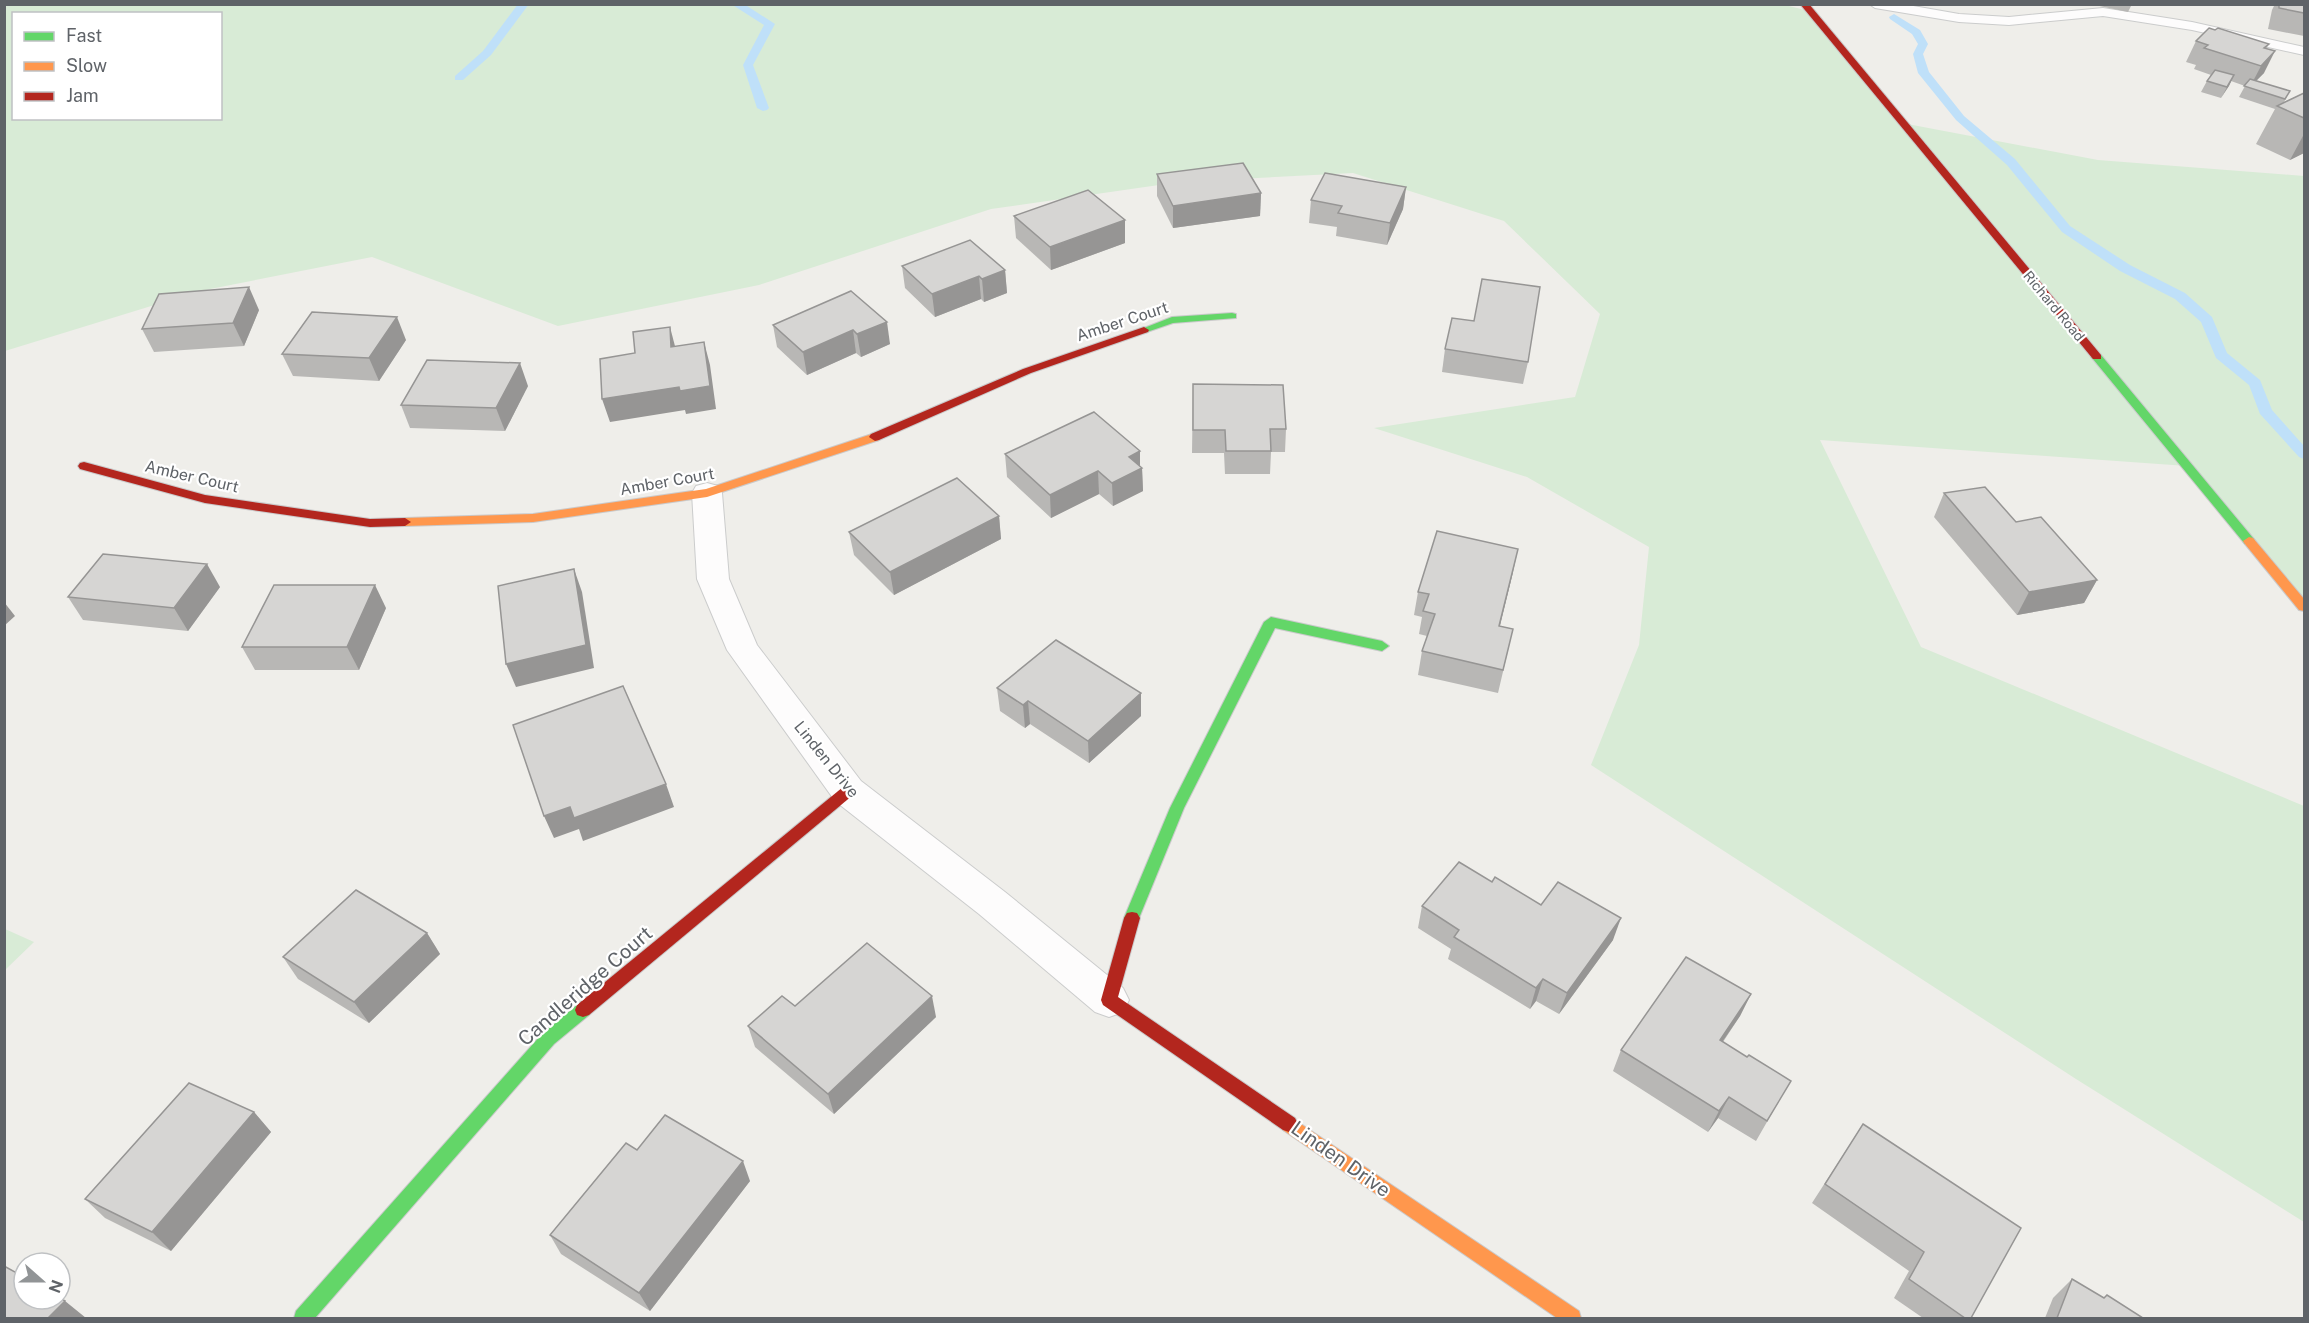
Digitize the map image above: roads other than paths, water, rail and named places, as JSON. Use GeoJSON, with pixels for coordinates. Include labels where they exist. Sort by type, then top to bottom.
{"type":"FeatureCollection","features":[{"type":"Feature","properties":{"kind":"street","name":"Richard Road"},"geometry":{"type":"LineString","coordinates":[[1804,4],[2304,608]]}},
{"type":"Feature","properties":{"kind":"street","name":"Amber Court"},"geometry":{"type":"LineString","coordinates":[[84,466],[205,499],[370,523],[533,518],[707,493],[871,439],[1027,371],[1172,320],[1232,316]]}},
{"type":"Feature","properties":{"kind":"street","name":"Linden Drive"},"geometry":{"type":"LineString","coordinates":[[707,493],[713,579],[743,650],[849,791],[992,903],[1109,1000],[1572,1318]]}},
{"type":"Feature","properties":{"kind":"street"},"geometry":{"type":"LineString","coordinates":[[1109,1000],[1132,918],[1177,808],[1271,622],[1382,645]]}},
{"type":"Feature","properties":{"kind":"street","name":"Candleridge Court"},"geometry":{"type":"LineString","coordinates":[[303,1318],[548,1039],[849,791]]}},
{"type":"Feature","properties":{"kind":"lane"},"geometry":{"type":"LineString","coordinates":[[1875,4],[1959,18],[2009,21],[2047,11],[2103,12],[2192,26],[2304,51]]}},
{"type":"Feature","properties":{"kind":"waterway"},"geometry":{"type":"LineString","coordinates":[[459,78],[487,53],[524,4]]}},
{"type":"Feature","properties":{"kind":"waterway"},"geometry":{"type":"LineString","coordinates":[[736,4],[770,24],[748,65],[763,108]]}},
{"type":"Feature","properties":{"kind":"waterway"},"geometry":{"type":"LineString","coordinates":[[1894,17],[1916,32],[1923,44],[1918,54],[1924,73],[1960,118],[2011,162],[2066,229],[2125,268],[2180,296],[2207,320],[2221,355],[2255,383],[2265,411],[2304,454]]}}]}
